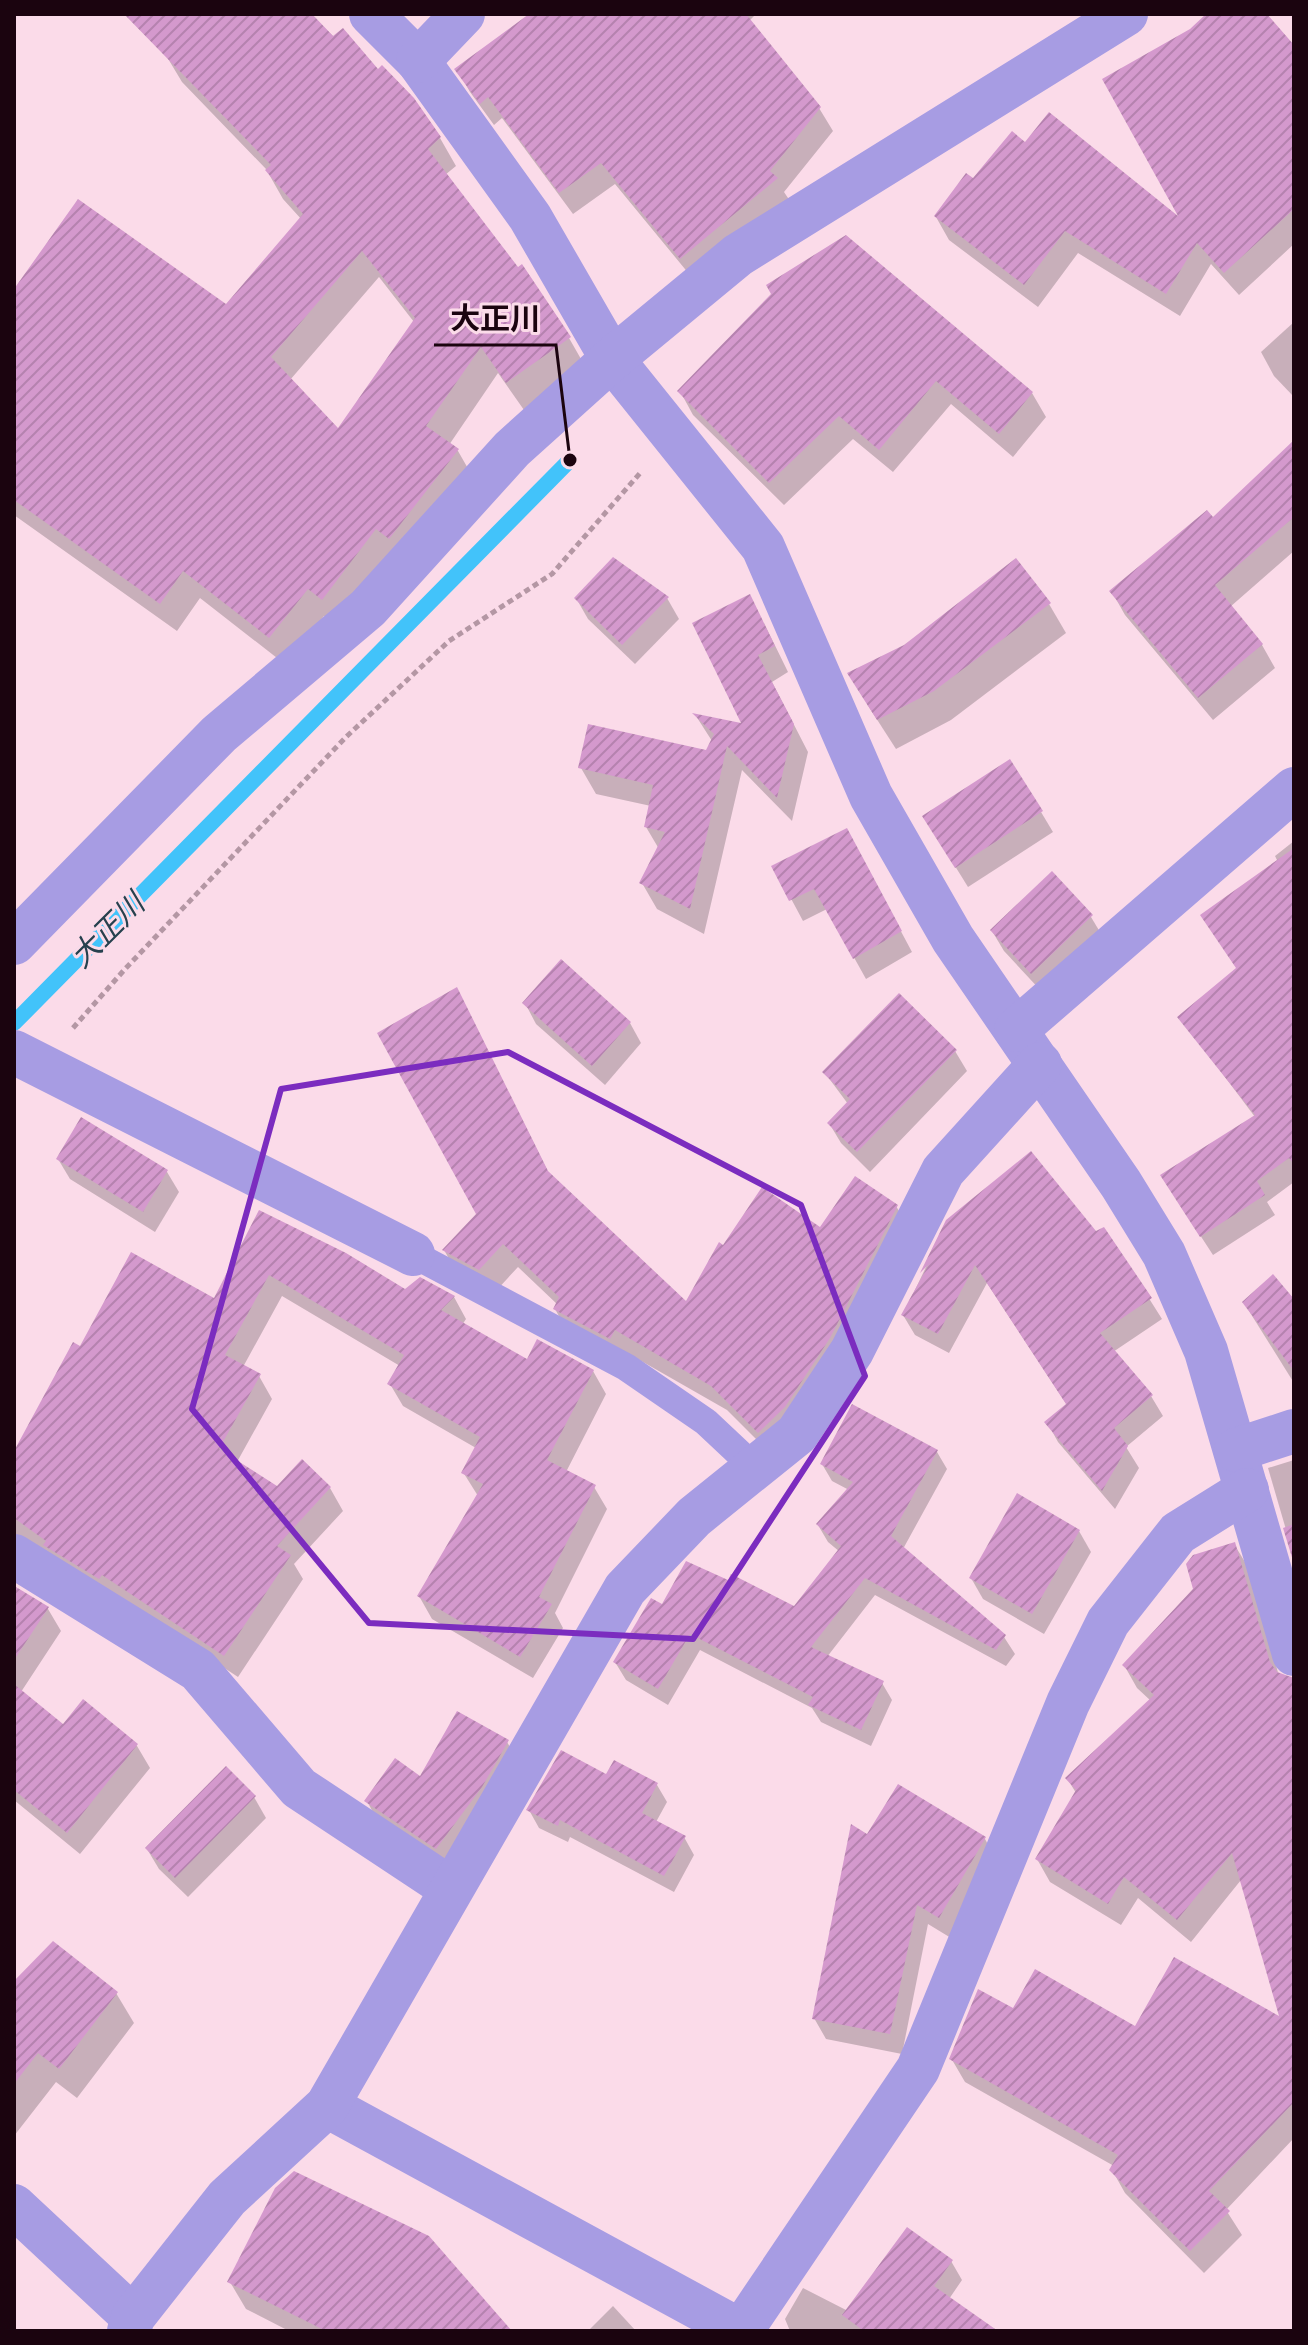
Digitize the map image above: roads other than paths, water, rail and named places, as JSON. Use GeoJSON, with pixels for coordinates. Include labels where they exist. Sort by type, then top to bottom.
{"type":"FeatureCollection","features":[{"type":"Feature","properties":{"kind":"street"},"geometry":{"type":"LineString","coordinates":[[371,14],[418,61],[530,217],[612,359],[763,547],[871,796],[953,939],[1164,1254],[1206,1351],[1294,1654]]}},
{"type":"Feature","properties":{"kind":"street"},"geometry":{"type":"LineString","coordinates":[[418,61],[463,14]]}},
{"type":"Feature","properties":{"kind":"street"},"geometry":{"type":"LineString","coordinates":[[14,943],[219,734],[368,608],[512,449],[612,359],[738,255],[1126,14]]}},
{"type":"Feature","properties":{"kind":"street"},"geometry":{"type":"LineString","coordinates":[[14,2206],[131,2324],[227,2198],[327,2106],[625,1589],[694,1517],[797,1434],[852,1351],[943,1171],[1028,1047],[1294,789]]}},
{"type":"Feature","properties":{"kind":"street"},"geometry":{"type":"LineString","coordinates":[[28,1058],[413,1254]]}},
{"type":"Feature","properties":{"kind":"street"},"geometry":{"type":"LineString","coordinates":[[327,2106],[741,2331],[918,2069],[1068,1703],[1108,1622],[1178,1533],[1241,1470],[1294,1431]]}},
{"type":"Feature","properties":{"kind":"street"},"geometry":{"type":"LineString","coordinates":[[14,1556],[198,1670],[299,1788],[450,1888]]}},
{"type":"Feature","properties":{"kind":"lane"},"geometry":{"type":"LineString","coordinates":[[413,1254],[626,1367],[706,1422],[756,1469]]}},
{"type":"Feature","properties":{"kind":"waterway","name":"大正川"},"geometry":{"type":"LineString","coordinates":[[14,1023],[570,460]]}},
{"type":"Feature","properties":{"kind":"place","name":"大正川"},"geometry":{"type":"Point","coordinates":[570,460]}}]}
